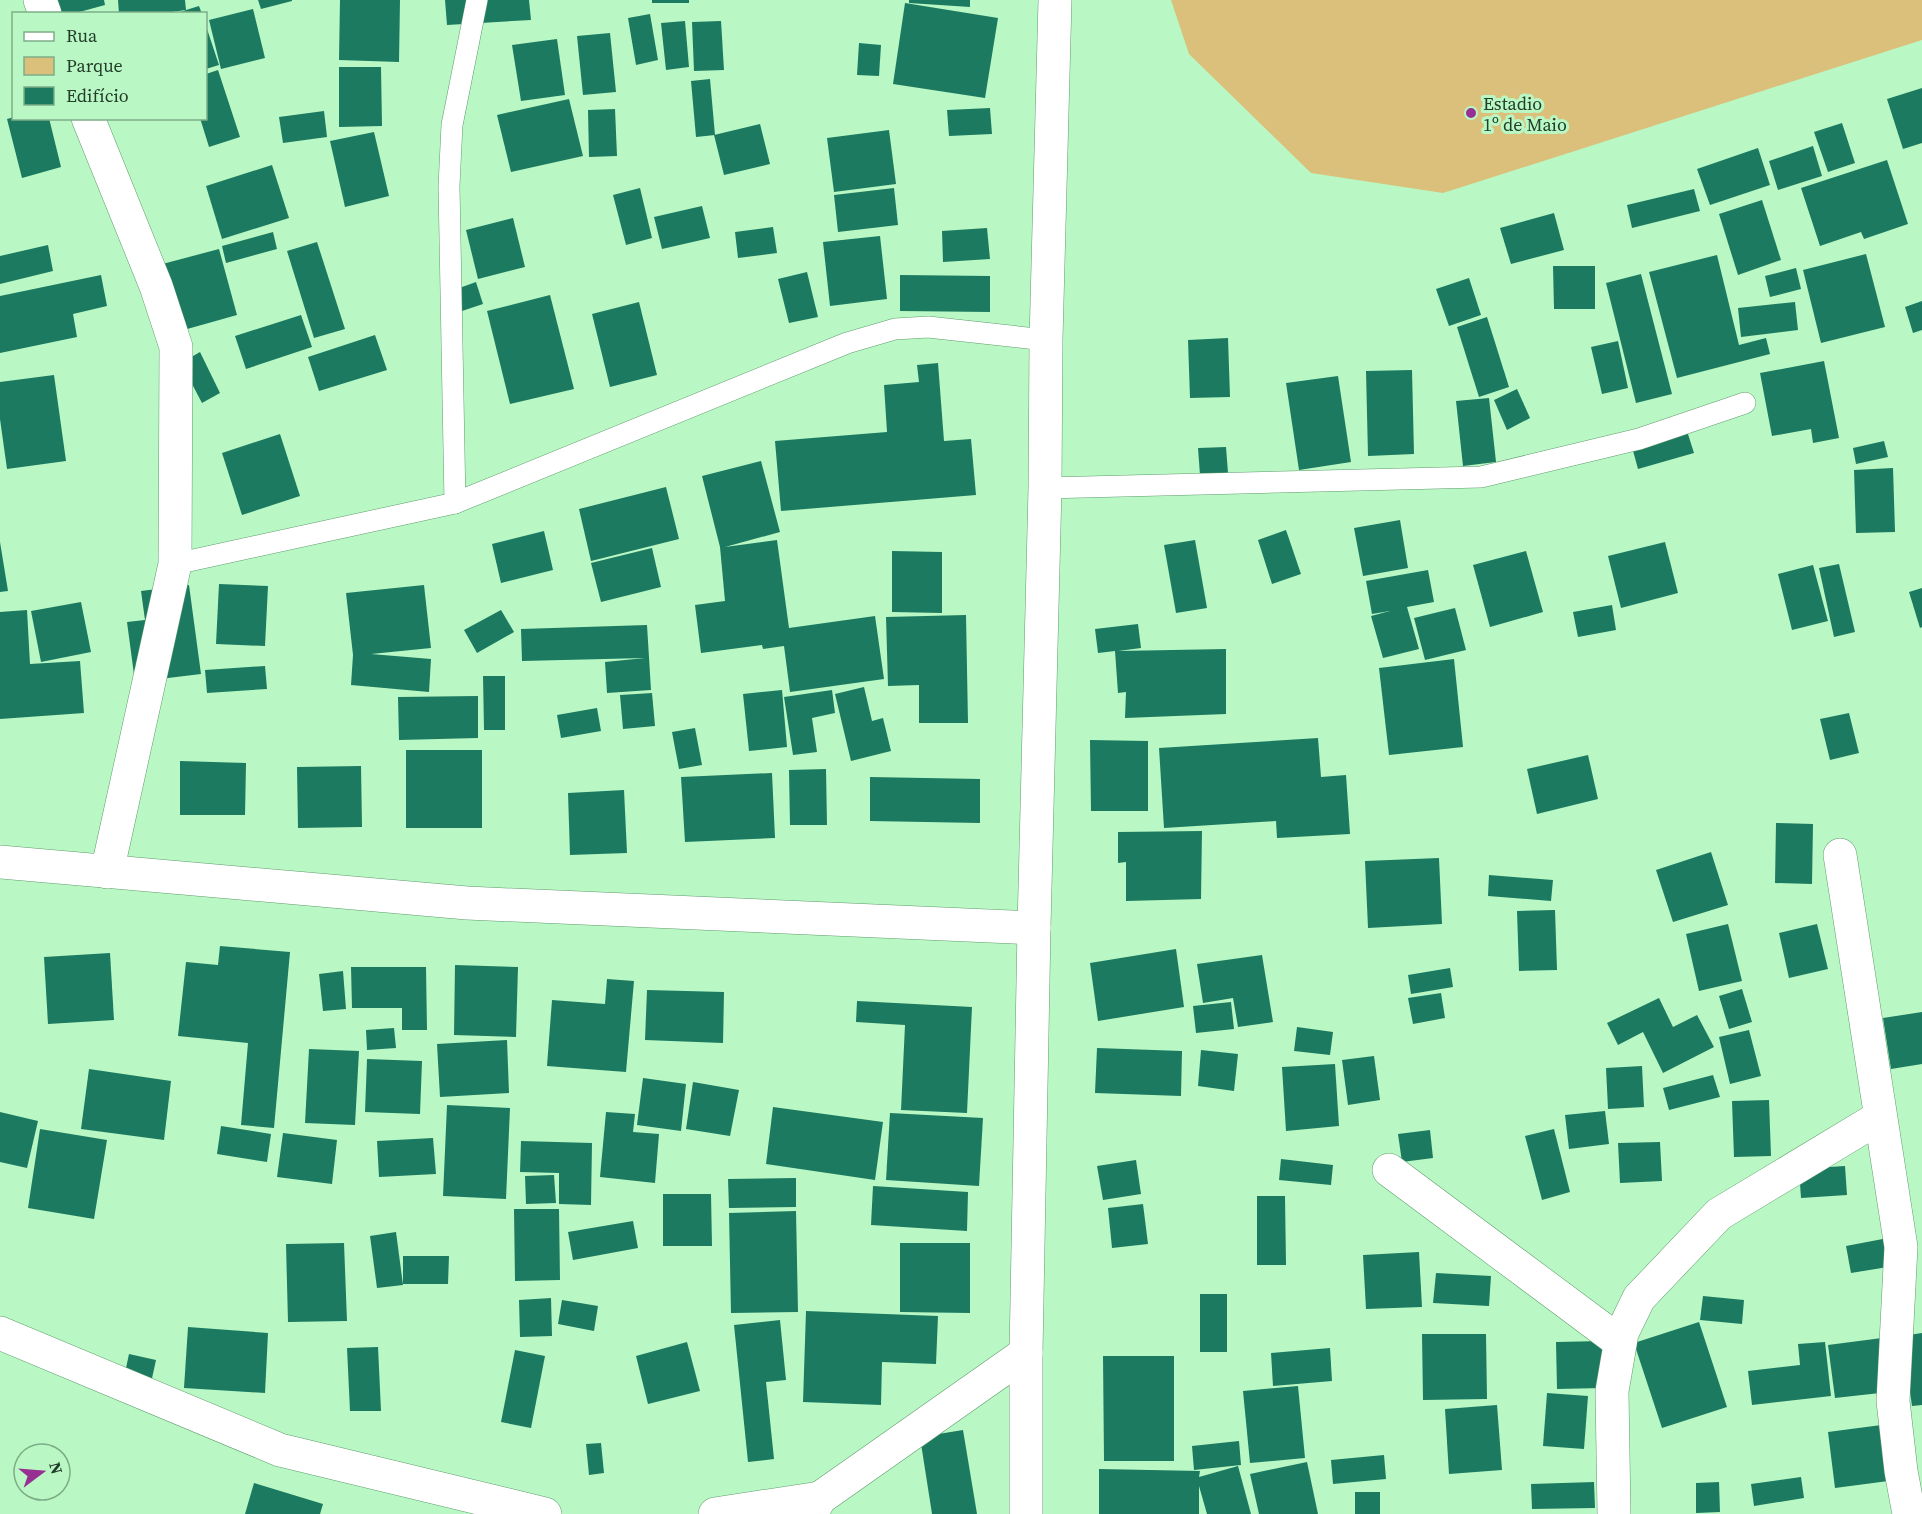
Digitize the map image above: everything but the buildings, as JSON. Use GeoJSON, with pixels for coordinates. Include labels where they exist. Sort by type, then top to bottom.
{"type":"FeatureCollection","features":[{"type":"Feature","properties":{"kind":"street"},"geometry":{"type":"LineString","coordinates":[[1026,1514],[1026,1353],[1034,928],[1055,0]]}},
{"type":"Feature","properties":{"kind":"street"},"geometry":{"type":"LineString","coordinates":[[89,120],[156,286],[176,347],[175,564],[107,872]]}},
{"type":"Feature","properties":{"kind":"street"},"geometry":{"type":"LineString","coordinates":[[1840,855],[1901,1247],[1893,1401],[1901,1471],[1910,1514]]}},
{"type":"Feature","properties":{"kind":"street"},"geometry":{"type":"LineString","coordinates":[[0,862],[467,903],[1034,928]]}},
{"type":"Feature","properties":{"kind":"street"},"geometry":{"type":"LineString","coordinates":[[1614,1514],[1612,1391],[1622,1333],[1639,1298],[1719,1214],[1880,1117]]}},
{"type":"Feature","properties":{"kind":"street"},"geometry":{"type":"LineString","coordinates":[[1389,1170],[1620,1342]]}},
{"type":"Feature","properties":{"kind":"street"},"geometry":{"type":"LineString","coordinates":[[0,1333],[280,1450],[545,1514]]}},
{"type":"Feature","properties":{"kind":"street"},"geometry":{"type":"LineString","coordinates":[[715,1514],[816,1506],[1026,1353]]}},
{"type":"Feature","properties":{"kind":"lane"},"geometry":{"type":"LineString","coordinates":[[455,503],[450,186],[452,124],[477,0]]}},
{"type":"Feature","properties":{"kind":"lane"},"geometry":{"type":"LineString","coordinates":[[175,564],[455,503],[847,343],[895,329],[928,327],[1046,340]]}},
{"type":"Feature","properties":{"kind":"lane"},"geometry":{"type":"LineString","coordinates":[[1045,488],[1481,477],[1639,438],[1745,403]]}},
{"type":"Feature","properties":{"kind":"green space","name":"Estadio 1º de Maio"},"geometry":{"type":"Polygon","coordinates":[[[1171,0],[1922,0],[1922,40],[1443,193],[1311,173],[1189,54],[1171,0]]]}},
{"type":"Feature","properties":{"kind":"place","name":"Estadio 1º de Maio"},"geometry":{"type":"Point","coordinates":[1471,113]}}]}
